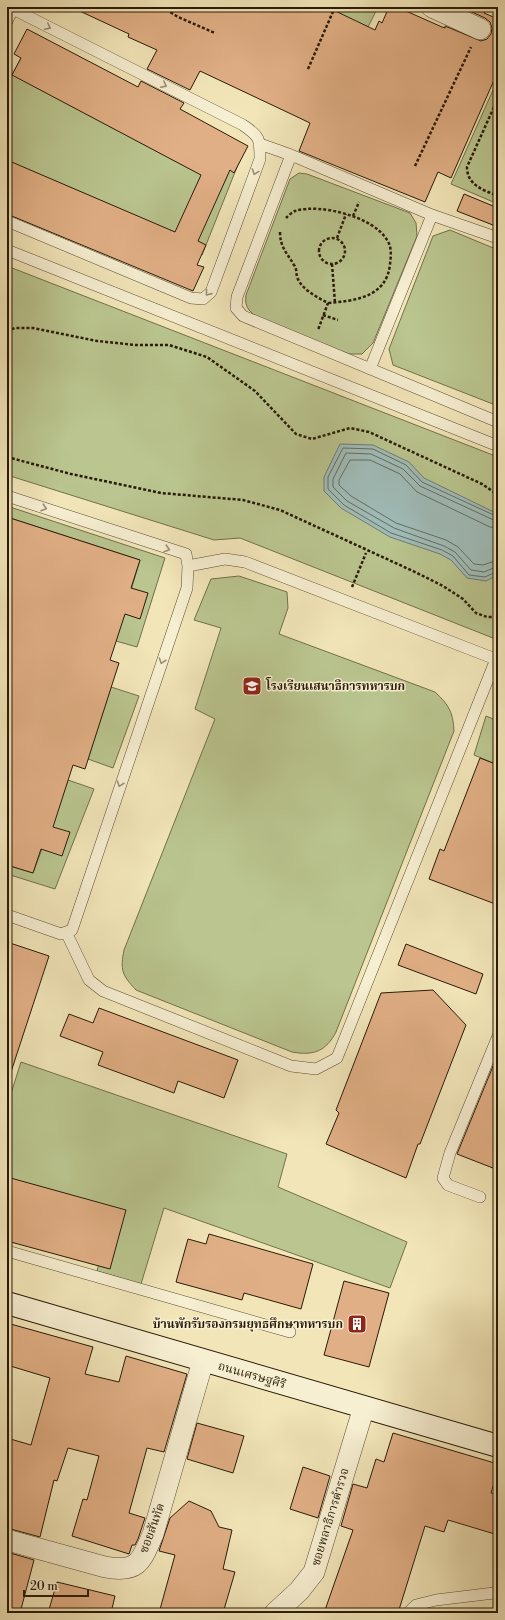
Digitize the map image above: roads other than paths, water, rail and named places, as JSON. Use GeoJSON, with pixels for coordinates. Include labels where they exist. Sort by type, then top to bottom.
{"type":"FeatureCollection","features":[{"type":"Feature","properties":{"kind":"street"},"geometry":{"type":"LineString","coordinates":[[432,7],[480,29]]}},
{"type":"Feature","properties":{"kind":"street","name":"ถนนเศรษฐศิริ"},"geometry":{"type":"LineString","coordinates":[[7,1303],[498,1446]]}},
{"type":"Feature","properties":{"kind":"street","name":"ซอยสันทัด"},"geometry":{"type":"LineString","coordinates":[[7,1540],[105,1567],[122,1570],[136,1566],[153,1534],[203,1361]]}},
{"type":"Feature","properties":{"kind":"street","name":"ซอยพลาธิการตำรวจ"},"geometry":{"type":"LineString","coordinates":[[275,1613],[299,1591],[314,1572],[364,1407]]}},
{"type":"Feature","properties":{"kind":"lane"},"geometry":{"type":"LineString","coordinates":[[7,21],[11,8],[243,125],[257,135],[260,144],[260,159],[258,166],[211,292],[203,299],[191,298],[7,222]]}},
{"type":"Feature","properties":{"kind":"lane"},"geometry":{"type":"LineString","coordinates":[[260,144],[291,155],[432,215],[498,238]]}},
{"type":"Feature","properties":{"kind":"lane"},"geometry":{"type":"LineString","coordinates":[[291,155],[237,297],[236,308],[243,316],[498,422]]}},
{"type":"Feature","properties":{"kind":"lane"},"geometry":{"type":"LineString","coordinates":[[370,369],[432,215]]}},
{"type":"Feature","properties":{"kind":"lane"},"geometry":{"type":"LineString","coordinates":[[7,250],[498,446]]}},
{"type":"Feature","properties":{"kind":"lane"},"geometry":{"type":"LineString","coordinates":[[7,496],[186,554],[188,566],[187,588],[72,930],[61,934],[7,915]]}},
{"type":"Feature","properties":{"kind":"lane"},"geometry":{"type":"LineString","coordinates":[[66,932],[89,980],[103,991],[290,1066],[316,1069],[337,1058],[497,659],[245,562],[225,560],[188,566]]}},
{"type":"Feature","properties":{"kind":"lane"},"geometry":{"type":"LineString","coordinates":[[480,1197],[448,1185],[443,1178],[450,1153],[498,1036]]}},
{"type":"Feature","properties":{"kind":"lane"},"geometry":{"type":"LineString","coordinates":[[7,1251],[290,1332]]}},
{"type":"Feature","properties":{"kind":"lane"},"geometry":{"type":"LineString","coordinates":[[408,1613],[416,1605],[436,1600],[494,1593],[498,1590]]}},
{"type":"Feature","properties":{"kind":"water"},"geometry":{"type":"Polygon","coordinates":[[[340,444],[373,445],[409,462],[424,478],[498,514],[498,575],[486,581],[467,578],[451,560],[440,554],[390,537],[341,508],[324,491],[324,477],[340,444]]]}},
{"type":"Feature","properties":{"kind":"place","name":"โรงเรียนเสนาธิการทหารบก"},"geometry":{"type":"Point","coordinates":[252,686]}},
{"type":"Feature","properties":{"kind":"place","name":"บ้านพักรับรองกรมยุทธศึกษาทหารบก"},"geometry":{"type":"Point","coordinates":[357,1324]}}]}
